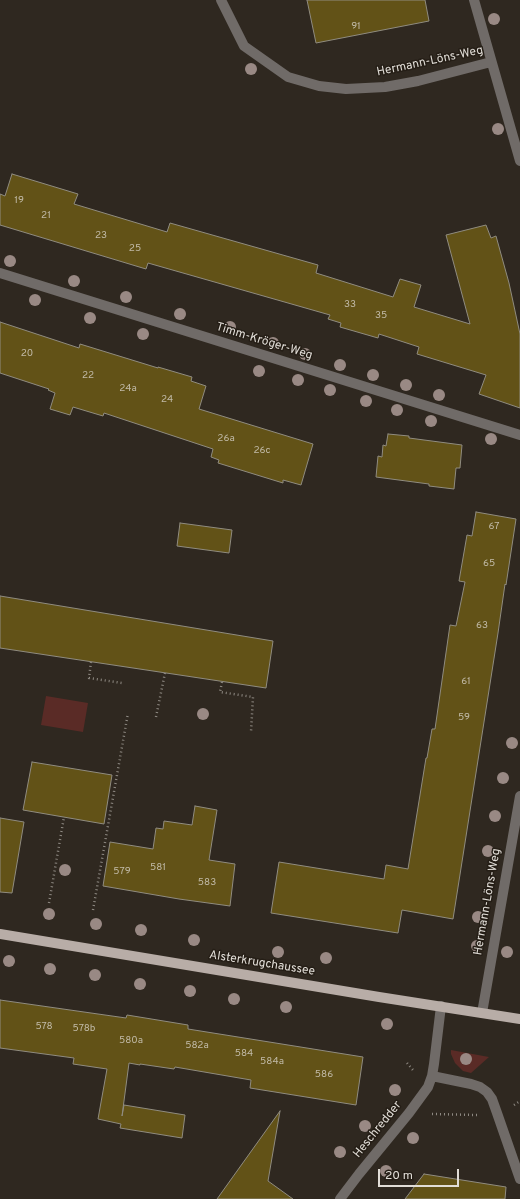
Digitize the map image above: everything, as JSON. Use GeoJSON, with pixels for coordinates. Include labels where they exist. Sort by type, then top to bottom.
{"type":"FeatureCollection","features":[{"type":"Feature","properties":{"kind":"main road","name":"Alsterkrugchaussee"},"geometry":{"type":"LineString","coordinates":[[0,934],[520,1019]]}},
{"type":"Feature","properties":{"kind":"street","name":"Hermann-Löns-Weg"},"geometry":{"type":"LineString","coordinates":[[221,0],[244,46],[288,77],[319,86],[346,89],[385,87],[491,62]]}},
{"type":"Feature","properties":{"kind":"street","name":"Hermann-Löns-Weg"},"geometry":{"type":"LineString","coordinates":[[474,0],[520,161]]}},
{"type":"Feature","properties":{"kind":"street","name":"Timm-Kröger-Weg"},"geometry":{"type":"LineString","coordinates":[[0,273],[520,435]]}},
{"type":"Feature","properties":{"kind":"street","name":"Hermann-Löns-Weg"},"geometry":{"type":"LineString","coordinates":[[482,1013],[520,796]]}},
{"type":"Feature","properties":{"kind":"street"},"geometry":{"type":"LineString","coordinates":[[441,1006],[432,1076],[471,1084],[480,1087],[487,1092],[498,1113],[520,1179]]}},
{"type":"Feature","properties":{"kind":"street","name":"Heschredder"},"geometry":{"type":"LineString","coordinates":[[340,1199],[409,1114],[428,1086],[432,1076]]}},
{"type":"Feature","properties":{"kind":"path"},"geometry":{"type":"LineString","coordinates":[[91,662],[88,678],[122,683]]}},
{"type":"Feature","properties":{"kind":"path"},"geometry":{"type":"LineString","coordinates":[[156,717],[165,673]]}},
{"type":"Feature","properties":{"kind":"path"},"geometry":{"type":"LineString","coordinates":[[222,682],[220,692],[253,697],[251,732]]}},
{"type":"Feature","properties":{"kind":"path"},"geometry":{"type":"LineString","coordinates":[[93,910],[128,712]]}},
{"type":"Feature","properties":{"kind":"path"},"geometry":{"type":"LineString","coordinates":[[49,903],[64,817]]}},
{"type":"Feature","properties":{"kind":"path"},"geometry":{"type":"LineString","coordinates":[[409,1114],[487,1116],[498,1113]]}},
{"type":"Feature","properties":{"kind":"shaded area"},"geometry":{"type":"Polygon","coordinates":[[[46,696],[88,703],[83,732],[41,725],[46,696]]]}},
{"type":"Feature","properties":{"kind":"shaded area"},"geometry":{"type":"Polygon","coordinates":[[[451,1050],[489,1057],[471,1073],[463,1071],[455,1063],[451,1050]]]}},
{"type":"Feature","properties":{"kind":"building"},"geometry":{"type":"Polygon","coordinates":[[[307,0],[425,0],[429,21],[316,43],[307,0]]]}},
{"type":"Feature","properties":{"kind":"building"},"geometry":{"type":"Polygon","coordinates":[[[12,174],[78,194],[74,204],[167,232],[170,223],[318,265],[316,273],[393,297],[400,279],[421,285],[414,307],[470,324],[446,235],[486,225],[491,238],[496,236],[509,283],[520,334],[520,408],[479,394],[486,375],[417,354],[419,347],[379,334],[378,338],[340,327],[341,323],[328,319],[330,315],[148,263],[146,269],[0,225],[0,194],[5,196],[12,174]]]}},
{"type":"Feature","properties":{"kind":"building"},"geometry":{"type":"Polygon","coordinates":[[[0,322],[79,348],[80,344],[192,377],[191,381],[206,386],[199,409],[313,444],[301,485],[283,480],[283,483],[218,463],[219,460],[211,457],[213,449],[104,413],[103,416],[73,407],[70,415],[50,409],[55,393],[48,390],[49,389],[0,373],[0,322]]]}},
{"type":"Feature","properties":{"kind":"building"},"geometry":{"type":"Polygon","coordinates":[[[388,434],[462,445],[460,468],[456,468],[454,489],[376,477],[378,456],[382,457],[383,445],[386,446],[388,434]]]}},
{"type":"Feature","properties":{"kind":"building"},"geometry":{"type":"Polygon","coordinates":[[[476,512],[516,519],[453,919],[402,910],[398,933],[271,913],[279,862],[384,879],[386,865],[408,869],[426,758],[432,729],[435,729],[450,625],[456,626],[465,582],[459,581],[467,535],[472,536],[476,512]]]}},
{"type":"Feature","properties":{"kind":"building"},"geometry":{"type":"Polygon","coordinates":[[[180,523],[232,530],[229,553],[177,546],[180,523]]]}},
{"type":"Feature","properties":{"kind":"building"},"geometry":{"type":"Polygon","coordinates":[[[0,596],[273,641],[266,688],[0,648],[0,596]]]}},
{"type":"Feature","properties":{"kind":"building"},"geometry":{"type":"Polygon","coordinates":[[[32,762],[112,775],[104,824],[23,810],[32,762]]]}},
{"type":"Feature","properties":{"kind":"building"},"geometry":{"type":"Polygon","coordinates":[[[195,806],[217,810],[209,860],[235,864],[230,906],[103,886],[110,842],[153,849],[156,828],[163,829],[164,821],[192,825],[195,806]]]}},
{"type":"Feature","properties":{"kind":"building"},"geometry":{"type":"Polygon","coordinates":[[[0,818],[24,822],[12,893],[0,892],[0,818]]]}},
{"type":"Feature","properties":{"kind":"building"},"geometry":{"type":"Polygon","coordinates":[[[0,1000],[126,1018],[127,1015],[188,1025],[188,1029],[363,1057],[356,1105],[250,1088],[251,1080],[175,1067],[174,1069],[129,1063],[122,1116],[124,1105],[185,1115],[182,1138],[120,1128],[121,1124],[98,1119],[107,1069],[73,1064],[74,1058],[0,1048],[0,1000]]]}},
{"type":"Feature","properties":{"kind":"building"},"geometry":{"type":"Polygon","coordinates":[[[280,1111],[268,1181],[293,1199],[217,1199],[280,1111]]]}},
{"type":"Feature","properties":{"kind":"building"},"geometry":{"type":"Polygon","coordinates":[[[424,1174],[506,1187],[505,1199],[405,1199],[424,1174]]]}}]}
